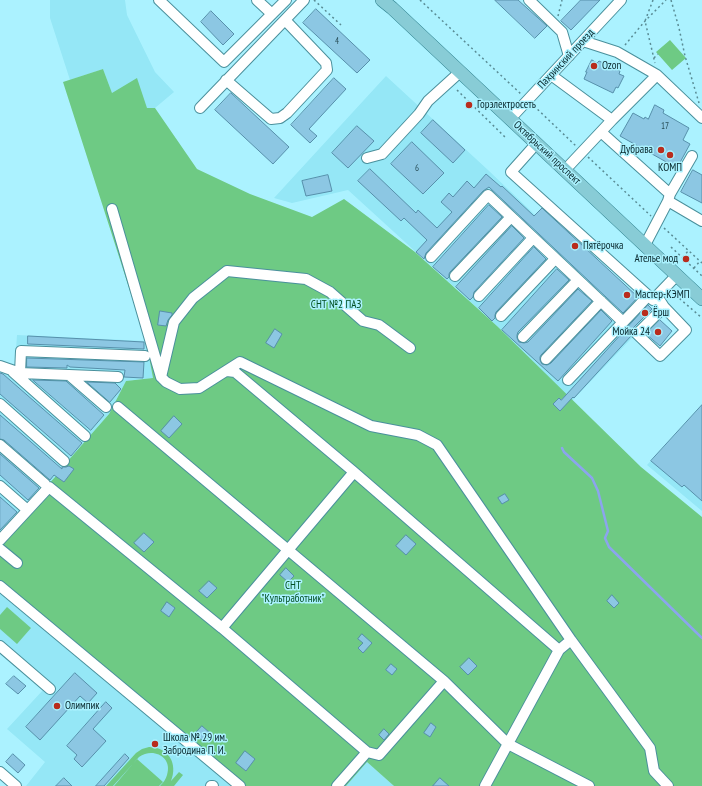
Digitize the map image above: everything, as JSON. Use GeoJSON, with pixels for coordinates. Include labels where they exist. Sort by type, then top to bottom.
{"type":"FeatureCollection","features":[{"type":"Feature","properties":{"kind":"main road","name":"Октябрьский проспект"},"geometry":{"type":"LineString","coordinates":[[386,3],[677,275],[701,295]]}},
{"type":"Feature","properties":{"kind":"street"},"geometry":{"type":"LineString","coordinates":[[159,0],[224,62],[286,0]]}},
{"type":"Feature","properties":{"kind":"street"},"geometry":{"type":"LineString","coordinates":[[258,0],[272,14]]}},
{"type":"Feature","properties":{"kind":"street"},"geometry":{"type":"LineString","coordinates":[[200,108],[304,0]]}},
{"type":"Feature","properties":{"kind":"street"},"geometry":{"type":"LineString","coordinates":[[529,0],[562,32],[569,56]]}},
{"type":"Feature","properties":{"kind":"street","name":"Пахринский проезд"},"geometry":{"type":"LineString","coordinates":[[510,119],[621,0]]}},
{"type":"Feature","properties":{"kind":"street"},"geometry":{"type":"LineString","coordinates":[[226,80],[272,119],[280,118],[287,113],[327,70],[326,63],[285,20]]}},
{"type":"Feature","properties":{"kind":"street"},"geometry":{"type":"LineString","coordinates":[[583,41],[617,52],[656,72],[702,118]]}},
{"type":"Feature","properties":{"kind":"street"},"geometry":{"type":"LineString","coordinates":[[366,158],[382,154],[419,114],[428,101],[460,72]]}},
{"type":"Feature","properties":{"kind":"street"},"geometry":{"type":"LineString","coordinates":[[565,170],[602,132],[656,72]]}},
{"type":"Feature","properties":{"kind":"street"},"geometry":{"type":"LineString","coordinates":[[551,75],[612,120]]}},
{"type":"Feature","properties":{"kind":"street"},"geometry":{"type":"LineString","coordinates":[[602,132],[669,197],[702,221]]}},
{"type":"Feature","properties":{"kind":"street"},"geometry":{"type":"LineString","coordinates":[[536,144],[511,172],[652,296],[664,307],[686,330],[660,356],[637,334],[664,307]]}},
{"type":"Feature","properties":{"kind":"street"},"geometry":{"type":"LineString","coordinates":[[645,245],[692,156]]}},
{"type":"Feature","properties":{"kind":"street"},"geometry":{"type":"LineString","coordinates":[[431,257],[488,196],[623,322]]}},
{"type":"Feature","properties":{"kind":"street"},"geometry":{"type":"LineString","coordinates":[[112,209],[161,377],[166,382],[180,389],[198,388],[240,362],[371,426],[418,434],[437,445],[571,640],[650,748],[654,771],[668,786]]}},
{"type":"Feature","properties":{"kind":"street"},"geometry":{"type":"LineString","coordinates":[[455,276],[511,217]]}},
{"type":"Feature","properties":{"kind":"street"},"geometry":{"type":"LineString","coordinates":[[479,296],[533,238]]}},
{"type":"Feature","properties":{"kind":"street"},"geometry":{"type":"LineString","coordinates":[[501,316],[555,259]]}},
{"type":"Feature","properties":{"kind":"street"},"geometry":{"type":"LineString","coordinates":[[161,377],[174,322],[193,298],[227,271],[306,280],[330,292],[363,321],[379,325],[410,348]]}},
{"type":"Feature","properties":{"kind":"street"},"geometry":{"type":"LineString","coordinates":[[568,380],[623,322],[677,275]]}},
{"type":"Feature","properties":{"kind":"street"},"geometry":{"type":"LineString","coordinates":[[523,337],[578,280]]}},
{"type":"Feature","properties":{"kind":"street"},"geometry":{"type":"LineString","coordinates":[[546,359],[601,301]]}},
{"type":"Feature","properties":{"kind":"street"},"geometry":{"type":"LineString","coordinates":[[15,372],[21,351],[145,356]]}},
{"type":"Feature","properties":{"kind":"street"},"geometry":{"type":"LineString","coordinates":[[0,366],[15,372],[118,377]]}},
{"type":"Feature","properties":{"kind":"street"},"geometry":{"type":"LineString","coordinates":[[227,371],[235,372],[354,472],[559,650]]}},
{"type":"Feature","properties":{"kind":"street"},"geometry":{"type":"LineString","coordinates":[[15,372],[85,436]]}},
{"type":"Feature","properties":{"kind":"street"},"geometry":{"type":"LineString","coordinates":[[69,375],[106,407]]}},
{"type":"Feature","properties":{"kind":"street"},"geometry":{"type":"LineString","coordinates":[[0,404],[64,460]]}},
{"type":"Feature","properties":{"kind":"street"},"geometry":{"type":"LineString","coordinates":[[118,407],[444,681],[508,744],[589,786]]}},
{"type":"Feature","properties":{"kind":"street"},"geometry":{"type":"LineString","coordinates":[[0,445],[45,484]]}},
{"type":"Feature","properties":{"kind":"street"},"geometry":{"type":"LineString","coordinates":[[222,628],[354,472]]}},
{"type":"Feature","properties":{"kind":"street"},"geometry":{"type":"LineString","coordinates":[[0,486],[24,507]]}},
{"type":"Feature","properties":{"kind":"street"},"geometry":{"type":"LineString","coordinates":[[0,540],[49,487],[222,628],[367,752],[379,755],[444,681]]}},
{"type":"Feature","properties":{"kind":"street"},"geometry":{"type":"LineString","coordinates":[[0,549],[17,563]]}},
{"type":"Feature","properties":{"kind":"street"},"geometry":{"type":"LineString","coordinates":[[0,586],[240,786]]}},
{"type":"Feature","properties":{"kind":"street"},"geometry":{"type":"LineString","coordinates":[[486,786],[559,650],[571,640]]}},
{"type":"Feature","properties":{"kind":"street"},"geometry":{"type":"LineString","coordinates":[[0,646],[50,689]]}},
{"type":"Feature","properties":{"kind":"street"},"geometry":{"type":"LineString","coordinates":[[337,786],[367,752]]}},
{"type":"Feature","properties":{"kind":"street"},"geometry":{"type":"LineString","coordinates":[[0,772],[16,786]]}},
{"type":"Feature","properties":{"kind":"path"},"geometry":{"type":"LineString","coordinates":[[314,0],[341,24]]}},
{"type":"Feature","properties":{"kind":"path"},"geometry":{"type":"LineString","coordinates":[[420,0],[702,264]]}},
{"type":"Feature","properties":{"kind":"path"},"geometry":{"type":"LineString","coordinates":[[555,25],[562,0]]}},
{"type":"Feature","properties":{"kind":"path"},"geometry":{"type":"LineString","coordinates":[[653,0],[645,21],[656,72]]}},
{"type":"Feature","properties":{"kind":"path"},"geometry":{"type":"LineString","coordinates":[[625,45],[645,21],[666,0]]}},
{"type":"Feature","properties":{"kind":"path"},"geometry":{"type":"LineString","coordinates":[[671,0],[685,56],[700,105]]}},
{"type":"Feature","properties":{"kind":"path"},"geometry":{"type":"LineString","coordinates":[[654,58],[658,54]]}},
{"type":"Feature","properties":{"kind":"path"},"geometry":{"type":"LineString","coordinates":[[457,90],[506,138]]}},
{"type":"Feature","properties":{"kind":"path"},"geometry":{"type":"LineString","coordinates":[[671,247],[702,276]]}},
{"type":"Feature","properties":{"kind":"path"},"geometry":{"type":"LineString","coordinates":[[682,257],[688,251]]}},
{"type":"Feature","properties":{"kind":"path"},"geometry":{"type":"LineString","coordinates":[[694,268],[700,262]]}},
{"type":"Feature","properties":{"kind":"path"},"geometry":{"type":"LineString","coordinates":[[666,286],[702,318]]}},
{"type":"Feature","properties":{"kind":"shaded area"},"geometry":{"type":"Polygon","coordinates":[[[50,0],[125,0],[127,15],[155,72],[174,92],[155,108],[147,108],[112,93],[103,69],[70,80],[50,18],[50,0]]]}},
{"type":"Feature","properties":{"kind":"shaded area"},"geometry":{"type":"Polygon","coordinates":[[[386,76],[488,170],[647,322],[572,401],[497,326],[348,190],[292,203],[274,198],[386,76]]]}},
{"type":"Feature","properties":{"kind":"shaded area"},"geometry":{"type":"Polygon","coordinates":[[[17,335],[146,341],[153,378],[126,381],[109,414],[56,476],[0,537],[0,363],[15,364],[17,335]]]}},
{"type":"Feature","properties":{"kind":"shaded area"},"geometry":{"type":"Polygon","coordinates":[[[702,405],[702,511],[647,465],[702,405]]]}},
{"type":"Feature","properties":{"kind":"shaded area"},"geometry":{"type":"Polygon","coordinates":[[[0,588],[234,786],[26,786],[45,762],[7,729],[43,690],[38,686],[44,679],[0,641],[0,588]]]}},
{"type":"Feature","properties":{"kind":"shaded area"},"geometry":{"type":"Polygon","coordinates":[[[367,762],[394,786],[346,786],[367,762]]]}},
{"type":"Feature","properties":{"kind":"green space"},"geometry":{"type":"Polygon","coordinates":[[[670,40],[686,58],[672,70],[656,52],[670,40]]]}},
{"type":"Feature","properties":{"kind":"green space"},"geometry":{"type":"Polygon","coordinates":[[[103,69],[112,93],[137,78],[147,108],[155,108],[197,169],[250,194],[312,217],[344,199],[415,252],[497,326],[641,467],[702,517],[702,786],[394,786],[367,762],[346,786],[234,786],[0,588],[0,537],[56,476],[109,414],[126,381],[153,378],[146,341],[63,82],[103,69]]]}},
{"type":"Feature","properties":{"kind":"green space"},"geometry":{"type":"Polygon","coordinates":[[[7,607],[31,628],[17,644],[0,629],[0,615],[7,607]]]}},
{"type":"Feature","properties":{"kind":"green space"},"geometry":{"type":"Polygon","coordinates":[[[149,747],[162,750],[167,753],[173,769],[171,781],[179,772],[183,775],[174,786],[160,786],[167,776],[167,763],[160,756],[150,753],[139,757],[113,786],[106,786],[136,753],[149,747]]]}},
{"type":"Feature","properties":{"kind":"green space"},"geometry":{"type":"Polygon","coordinates":[[[137,759],[163,782],[159,786],[114,786],[137,759]]]}},
{"type":"Feature","properties":{"kind":"building"},"geometry":{"type":"Polygon","coordinates":[[[495,0],[518,0],[547,26],[535,38],[495,0]]]}},
{"type":"Feature","properties":{"kind":"building"},"geometry":{"type":"Polygon","coordinates":[[[581,0],[600,0],[571,30],[561,21],[581,0]]]}},
{"type":"Feature","properties":{"kind":"building"},"geometry":{"type":"Polygon","coordinates":[[[316,9],[370,60],[357,73],[303,23],[316,9]]]}},
{"type":"Feature","properties":{"kind":"building"},"geometry":{"type":"Polygon","coordinates":[[[211,11],[234,34],[223,45],[201,22],[211,11]]]}},
{"type":"Feature","properties":{"kind":"building"},"geometry":{"type":"Polygon","coordinates":[[[592,60],[597,63],[599,61],[620,71],[619,74],[624,76],[618,88],[616,87],[613,93],[584,79],[592,60]]]}},
{"type":"Feature","properties":{"kind":"building"},"geometry":{"type":"Polygon","coordinates":[[[334,78],[346,89],[309,129],[317,136],[310,143],[291,125],[334,78]]]}},
{"type":"Feature","properties":{"kind":"building"},"geometry":{"type":"Polygon","coordinates":[[[231,93],[289,147],[273,164],[215,110],[231,93]]]}},
{"type":"Feature","properties":{"kind":"building"},"geometry":{"type":"Polygon","coordinates":[[[655,105],[664,110],[663,113],[689,128],[683,140],[690,144],[677,168],[620,136],[633,113],[644,119],[645,117],[648,119],[655,105]]]}},
{"type":"Feature","properties":{"kind":"building"},"geometry":{"type":"Polygon","coordinates":[[[433,120],[465,150],[453,163],[421,133],[433,120]]]}},
{"type":"Feature","properties":{"kind":"building"},"geometry":{"type":"Polygon","coordinates":[[[357,126],[374,141],[348,168],[332,153],[357,126]]]}},
{"type":"Feature","properties":{"kind":"building"},"geometry":{"type":"Polygon","coordinates":[[[412,142],[444,173],[423,194],[391,164],[412,142]]]}},
{"type":"Feature","properties":{"kind":"building"},"geometry":{"type":"Polygon","coordinates":[[[370,169],[416,213],[418,210],[437,228],[452,212],[441,202],[449,193],[453,197],[467,181],[474,188],[486,174],[501,187],[502,186],[534,216],[542,208],[638,297],[623,313],[489,187],[483,191],[426,253],[424,259],[416,252],[427,240],[404,218],[401,221],[358,181],[370,169]]]}},
{"type":"Feature","properties":{"kind":"building"},"geometry":{"type":"Polygon","coordinates":[[[693,170],[702,175],[702,203],[681,192],[693,170]]]}},
{"type":"Feature","properties":{"kind":"building"},"geometry":{"type":"Polygon","coordinates":[[[328,175],[332,191],[306,196],[302,181],[328,175]]]}},
{"type":"Feature","properties":{"kind":"building"},"geometry":{"type":"Polygon","coordinates":[[[489,205],[502,217],[450,272],[447,279],[433,267],[489,205]]]}},
{"type":"Feature","properties":{"kind":"building"},"geometry":{"type":"Polygon","coordinates":[[[512,226],[524,238],[474,292],[473,297],[470,300],[456,287],[512,226]]]}},
{"type":"Feature","properties":{"kind":"building"},"geometry":{"type":"Polygon","coordinates":[[[534,247],[546,259],[496,312],[495,318],[492,321],[479,308],[534,247]]]}},
{"type":"Feature","properties":{"kind":"building"},"geometry":{"type":"Polygon","coordinates":[[[557,269],[569,280],[518,332],[517,338],[519,342],[528,342],[578,289],[592,301],[541,355],[540,360],[542,364],[547,365],[551,363],[601,310],[612,321],[558,381],[502,330],[557,269]]]}},
{"type":"Feature","properties":{"kind":"building"},"geometry":{"type":"Polygon","coordinates":[[[648,305],[652,309],[632,329],[631,336],[574,398],[573,397],[560,411],[553,404],[559,398],[561,400],[648,305]]]}},
{"type":"Feature","properties":{"kind":"building"},"geometry":{"type":"Polygon","coordinates":[[[160,311],[172,313],[166,326],[158,325],[160,311]]]}},
{"type":"Feature","properties":{"kind":"building","name":"Мойка 24"},"geometry":{"type":"Polygon","coordinates":[[[660,320],[672,331],[660,346],[646,334],[660,320]]]}},
{"type":"Feature","properties":{"kind":"building"},"geometry":{"type":"Polygon","coordinates":[[[275,329],[282,334],[274,348],[266,343],[275,329]]]}},
{"type":"Feature","properties":{"kind":"building"},"geometry":{"type":"Polygon","coordinates":[[[28,336],[144,342],[144,349],[28,344],[28,336]]]}},
{"type":"Feature","properties":{"kind":"building"},"geometry":{"type":"Polygon","coordinates":[[[27,358],[144,362],[143,378],[124,377],[125,370],[70,367],[67,365],[67,368],[27,367],[27,358]]]}},
{"type":"Feature","properties":{"kind":"building"},"geometry":{"type":"Polygon","coordinates":[[[0,373],[82,443],[71,456],[0,394],[0,373]]]}},
{"type":"Feature","properties":{"kind":"building"},"geometry":{"type":"Polygon","coordinates":[[[33,380],[66,381],[104,415],[91,430],[33,380]]]}},
{"type":"Feature","properties":{"kind":"building"},"geometry":{"type":"Polygon","coordinates":[[[87,382],[115,383],[121,389],[110,402],[87,382]]]}},
{"type":"Feature","properties":{"kind":"building"},"geometry":{"type":"Polygon","coordinates":[[[702,405],[702,501],[684,485],[682,487],[651,461],[702,405]]]}},
{"type":"Feature","properties":{"kind":"building"},"geometry":{"type":"Polygon","coordinates":[[[0,415],[62,469],[62,467],[69,466],[74,469],[64,482],[54,475],[50,480],[4,440],[0,439],[0,415]]]}},
{"type":"Feature","properties":{"kind":"building"},"geometry":{"type":"Polygon","coordinates":[[[174,416],[182,424],[169,438],[161,431],[174,416]]]}},
{"type":"Feature","properties":{"kind":"building"},"geometry":{"type":"Polygon","coordinates":[[[0,454],[39,488],[28,500],[0,475],[0,454]]]}},
{"type":"Feature","properties":{"kind":"building"},"geometry":{"type":"Polygon","coordinates":[[[505,494],[509,500],[502,504],[498,498],[505,494]]]}},
{"type":"Feature","properties":{"kind":"building"},"geometry":{"type":"Polygon","coordinates":[[[0,497],[17,512],[0,530],[0,497]]]}},
{"type":"Feature","properties":{"kind":"building"},"geometry":{"type":"Polygon","coordinates":[[[144,533],[154,542],[144,552],[134,543],[144,533]]]}},
{"type":"Feature","properties":{"kind":"building"},"geometry":{"type":"Polygon","coordinates":[[[406,535],[416,544],[406,555],[396,546],[406,535]]]}},
{"type":"Feature","properties":{"kind":"building"},"geometry":{"type":"Polygon","coordinates":[[[286,568],[294,576],[288,582],[280,575],[286,568]]]}},
{"type":"Feature","properties":{"kind":"building"},"geometry":{"type":"Polygon","coordinates":[[[209,581],[217,588],[207,598],[199,591],[209,581]]]}},
{"type":"Feature","properties":{"kind":"building"},"geometry":{"type":"Polygon","coordinates":[[[612,595],[619,603],[614,608],[607,601],[612,595]]]}},
{"type":"Feature","properties":{"kind":"building"},"geometry":{"type":"Polygon","coordinates":[[[167,602],[175,608],[169,617],[161,611],[167,602]]]}},
{"type":"Feature","properties":{"kind":"building"},"geometry":{"type":"Polygon","coordinates":[[[362,634],[372,643],[363,653],[358,648],[363,643],[358,639],[362,634]]]}},
{"type":"Feature","properties":{"kind":"building"},"geometry":{"type":"Polygon","coordinates":[[[469,658],[477,666],[468,675],[460,667],[469,658]]]}},
{"type":"Feature","properties":{"kind":"building"},"geometry":{"type":"Polygon","coordinates":[[[391,664],[397,669],[392,675],[386,670],[391,664]]]}},
{"type":"Feature","properties":{"kind":"building"},"geometry":{"type":"Polygon","coordinates":[[[75,673],[97,693],[88,703],[80,696],[40,740],[26,727],[75,673]]]}},
{"type":"Feature","properties":{"kind":"building"},"geometry":{"type":"Polygon","coordinates":[[[14,676],[26,686],[18,694],[6,684],[14,676]]]}},
{"type":"Feature","properties":{"kind":"building"},"geometry":{"type":"Polygon","coordinates":[[[106,702],[112,708],[93,729],[106,741],[82,767],[74,759],[77,755],[67,746],[106,702]]]}},
{"type":"Feature","properties":{"kind":"building"},"geometry":{"type":"Polygon","coordinates":[[[431,723],[436,727],[430,737],[424,733],[431,723]]]}},
{"type":"Feature","properties":{"kind":"building"},"geometry":{"type":"Polygon","coordinates":[[[202,726],[210,733],[203,741],[195,734],[202,726]]]}},
{"type":"Feature","properties":{"kind":"building"},"geometry":{"type":"Polygon","coordinates":[[[384,729],[389,734],[384,740],[379,735],[384,729]]]}},
{"type":"Feature","properties":{"kind":"building"},"geometry":{"type":"Polygon","coordinates":[[[245,751],[255,759],[246,771],[236,763],[245,751]]]}},
{"type":"Feature","properties":{"kind":"building"},"geometry":{"type":"Polygon","coordinates":[[[13,754],[25,765],[18,773],[6,762],[13,754]]]}},
{"type":"Feature","properties":{"kind":"building"},"geometry":{"type":"Polygon","coordinates":[[[125,754],[129,758],[104,786],[96,786],[125,754]]]}},
{"type":"Feature","properties":{"kind":"building"},"geometry":{"type":"Polygon","coordinates":[[[64,778],[72,786],[56,786],[64,778]]]}},
{"type":"Feature","properties":{"kind":"building"},"geometry":{"type":"Polygon","coordinates":[[[440,778],[449,786],[433,786],[440,778]]]}},
{"type":"Feature","properties":{"kind":"waterway"},"geometry":{"type":"LineString","coordinates":[[562,448],[564,452],[592,478],[598,491],[608,531],[605,538],[609,547],[702,638]]}},
{"type":"Feature","properties":{"kind":"place","name":"Ozon"},"geometry":{"type":"Point","coordinates":[594,66]}},
{"type":"Feature","properties":{"kind":"place","name":"Горэлектросеть"},"geometry":{"type":"Point","coordinates":[469,105]}},
{"type":"Feature","properties":{"kind":"place","name":"Дубрава"},"geometry":{"type":"Point","coordinates":[661,150]}},
{"type":"Feature","properties":{"kind":"place","name":"КОМП"},"geometry":{"type":"Point","coordinates":[670,155]}},
{"type":"Feature","properties":{"kind":"place","name":"Пятёрочка"},"geometry":{"type":"Point","coordinates":[575,246]}},
{"type":"Feature","properties":{"kind":"place","name":"Ателье мод"},"geometry":{"type":"Point","coordinates":[686,259]}},
{"type":"Feature","properties":{"kind":"place","name":"Мастер-КЭМП"},"geometry":{"type":"Point","coordinates":[627,295]}},
{"type":"Feature","properties":{"kind":"place","name":"Ёрш"},"geometry":{"type":"Point","coordinates":[645,313]}},
{"type":"Feature","properties":{"kind":"place","name":"Мойка 24"},"geometry":{"type":"Point","coordinates":[658,332]}},
{"type":"Feature","properties":{"kind":"place","name":"Олимпик"},"geometry":{"type":"Point","coordinates":[57,706]}},
{"type":"Feature","properties":{"kind":"place","name":"Школа № 29 им. Забродина П. И."},"geometry":{"type":"Point","coordinates":[155,744]}},
{"type":"Feature","properties":{"kind":"park label","name":"СНТ №2 ПАЗ"},"geometry":{"type":"Point","coordinates":[336,305]}},
{"type":"Feature","properties":{"kind":"park label","name":"СНТ \"Культработник\""},"geometry":{"type":"Point","coordinates":[293,592]}}]}
